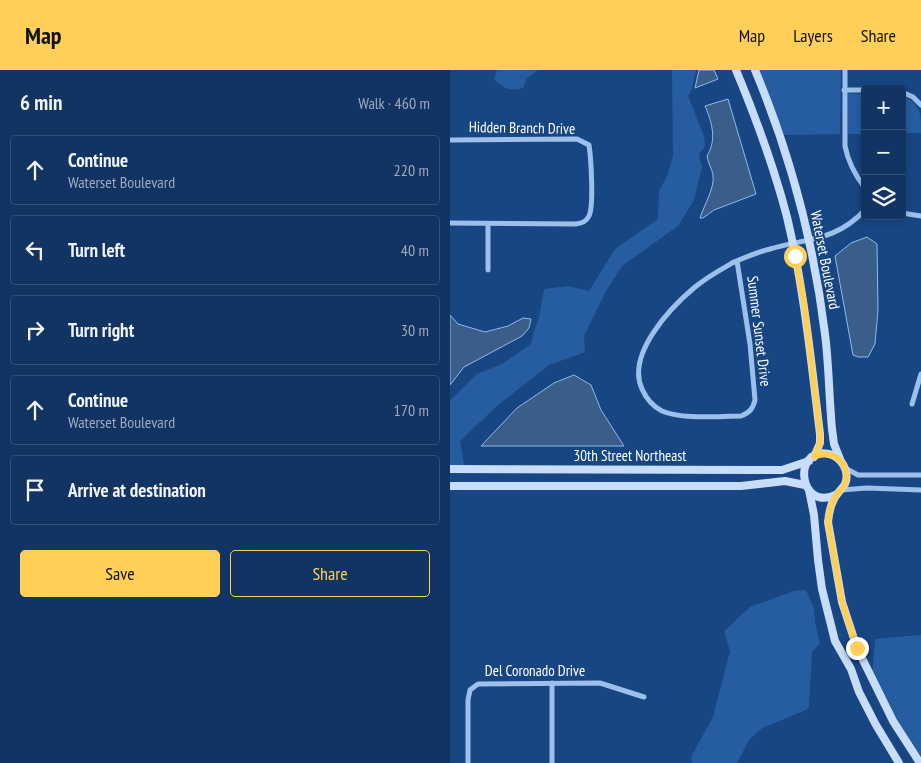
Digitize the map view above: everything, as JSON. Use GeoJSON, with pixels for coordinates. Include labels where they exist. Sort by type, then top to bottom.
{"type":"FeatureCollection","features":[{"type":"Feature","properties":{"kind":"street","name":"Waterset Boulevard"},"geometry":{"type":"LineString","coordinates":[[736,70],[758,124],[778,184],[804,303],[820,434],[820,443],[812,459]]}},
{"type":"Feature","properties":{"kind":"street","name":"Waterset Boulevard"},"geometry":{"type":"LineString","coordinates":[[755,70],[783,145],[809,240],[825,332],[834,444],[843,464]]}},
{"type":"Feature","properties":{"kind":"street"},"geometry":{"type":"LineString","coordinates":[[845,70],[844,135],[847,156],[854,173],[861,183]]}},
{"type":"Feature","properties":{"kind":"street"},"geometry":{"type":"LineString","coordinates":[[844,90],[861,90]]}},
{"type":"Feature","properties":{"kind":"street"},"geometry":{"type":"LineString","coordinates":[[906,94],[913,97],[921,105]]}},
{"type":"Feature","properties":{"kind":"street","name":"Hidden Branch Drive"},"geometry":{"type":"LineString","coordinates":[[450,140],[577,139],[589,145],[591,210],[586,220],[576,224],[450,223]]}},
{"type":"Feature","properties":{"kind":"street","name":"Summer Sunset Drive"},"geometry":{"type":"LineString","coordinates":[[737,261],[750,344],[755,400],[753,407],[748,414],[741,416],[687,416],[674,415],[661,410],[646,398],[638,378],[640,360],[646,346],[672,309],[712,274],[737,261],[771,248],[831,235],[842,230],[861,214]]}},
{"type":"Feature","properties":{"kind":"street"},"geometry":{"type":"LineString","coordinates":[[906,214],[921,216]]}},
{"type":"Feature","properties":{"kind":"street"},"geometry":{"type":"LineString","coordinates":[[488,224],[488,270]]}},
{"type":"Feature","properties":{"kind":"street"},"geometry":{"type":"LineString","coordinates":[[912,404],[921,374]]}},
{"type":"Feature","properties":{"kind":"street"},"geometry":{"type":"LineString","coordinates":[[899,763],[863,700],[851,669],[835,641],[822,589],[814,516],[803,478],[804,470],[812,459],[822,454],[830,454],[858,474],[921,475]]}},
{"type":"Feature","properties":{"kind":"street","name":"30th Street Northeast"},"geometry":{"type":"LineString","coordinates":[[450,469],[782,470],[812,459]]}},
{"type":"Feature","properties":{"kind":"street"},"geometry":{"type":"LineString","coordinates":[[843,464],[846,480],[830,509],[828,522],[848,623],[857,648],[893,721],[920,763]]}},
{"type":"Feature","properties":{"kind":"street","name":"30th Street Northeast"},"geometry":{"type":"LineString","coordinates":[[450,486],[742,486],[785,481],[807,488]]}},
{"type":"Feature","properties":{"kind":"street"},"geometry":{"type":"LineString","coordinates":[[807,488],[820,497],[829,497],[839,492],[876,488],[921,490]]}},
{"type":"Feature","properties":{"kind":"street"},"geometry":{"type":"LineString","coordinates":[[552,683],[552,763]]}},
{"type":"Feature","properties":{"kind":"street","name":"Del Coronado Drive"},"geometry":{"type":"LineString","coordinates":[[468,763],[468,700],[470,690],[478,684],[600,683],[644,697]]}},
{"type":"Feature","properties":{"kind":"shaded area"},"geometry":{"type":"Polygon","coordinates":[[[497,70],[538,70],[527,78],[523,88],[514,90],[504,87],[494,79],[497,70]]]}},
{"type":"Feature","properties":{"kind":"shaded area"},"geometry":{"type":"Polygon","coordinates":[[[672,70],[696,70],[692,89],[688,96],[704,136],[705,146],[699,154],[702,167],[694,200],[678,226],[622,266],[606,291],[584,336],[585,352],[549,365],[498,405],[460,441],[464,465],[450,465],[450,401],[477,374],[502,364],[531,344],[539,318],[544,289],[568,286],[589,291],[615,249],[658,219],[659,191],[667,176],[673,156],[672,70]]]}},
{"type":"Feature","properties":{"kind":"shaded area"},"geometry":{"type":"Polygon","coordinates":[[[699,70],[714,70],[718,79],[695,88],[699,70]]]}},
{"type":"Feature","properties":{"kind":"shaded area"},"geometry":{"type":"Polygon","coordinates":[[[759,70],[841,70],[840,134],[783,135],[759,70]]]}},
{"type":"Feature","properties":{"kind":"shaded area"},"geometry":{"type":"Polygon","coordinates":[[[848,93],[861,94],[861,134],[848,134],[848,93]]]}},
{"type":"Feature","properties":{"kind":"shaded area"},"geometry":{"type":"Polygon","coordinates":[[[906,98],[913,102],[919,110],[921,133],[906,133],[906,98]]]}},
{"type":"Feature","properties":{"kind":"shaded area"},"geometry":{"type":"Polygon","coordinates":[[[728,99],[756,194],[714,210],[700,218],[711,191],[713,180],[707,156],[713,137],[710,118],[705,106],[728,99]]]}},
{"type":"Feature","properties":{"kind":"shaded area"},"geometry":{"type":"Polygon","coordinates":[[[867,237],[877,244],[878,310],[875,344],[868,357],[858,357],[853,355],[835,256],[851,243],[867,237]]]}},
{"type":"Feature","properties":{"kind":"shaded area"},"geometry":{"type":"Polygon","coordinates":[[[450,315],[458,324],[485,332],[508,326],[523,318],[531,319],[529,328],[522,336],[464,367],[450,385],[450,315]]]}},
{"type":"Feature","properties":{"kind":"shaded area"},"geometry":{"type":"Polygon","coordinates":[[[574,375],[591,385],[601,410],[624,446],[481,446],[517,408],[554,383],[574,375]]]}},
{"type":"Feature","properties":{"kind":"shaded area"},"geometry":{"type":"Polygon","coordinates":[[[806,590],[814,609],[820,643],[812,652],[809,707],[806,710],[762,728],[749,740],[737,763],[692,763],[691,757],[713,717],[730,651],[724,631],[750,607],[794,591],[806,590]]]}},
{"type":"Feature","properties":{"kind":"shaded area"},"geometry":{"type":"Polygon","coordinates":[[[921,635],[921,761],[872,679],[875,639],[921,635]]]}},
{"type":"Feature","properties":{"kind":"route"},"geometry":{"type":"LineString","coordinates":[[795,256],[804,303],[820,434],[820,443],[814,457],[830,454],[841,461],[846,472],[845,484],[837,494],[830,509],[828,522],[842,602],[857,648]]}}]}
